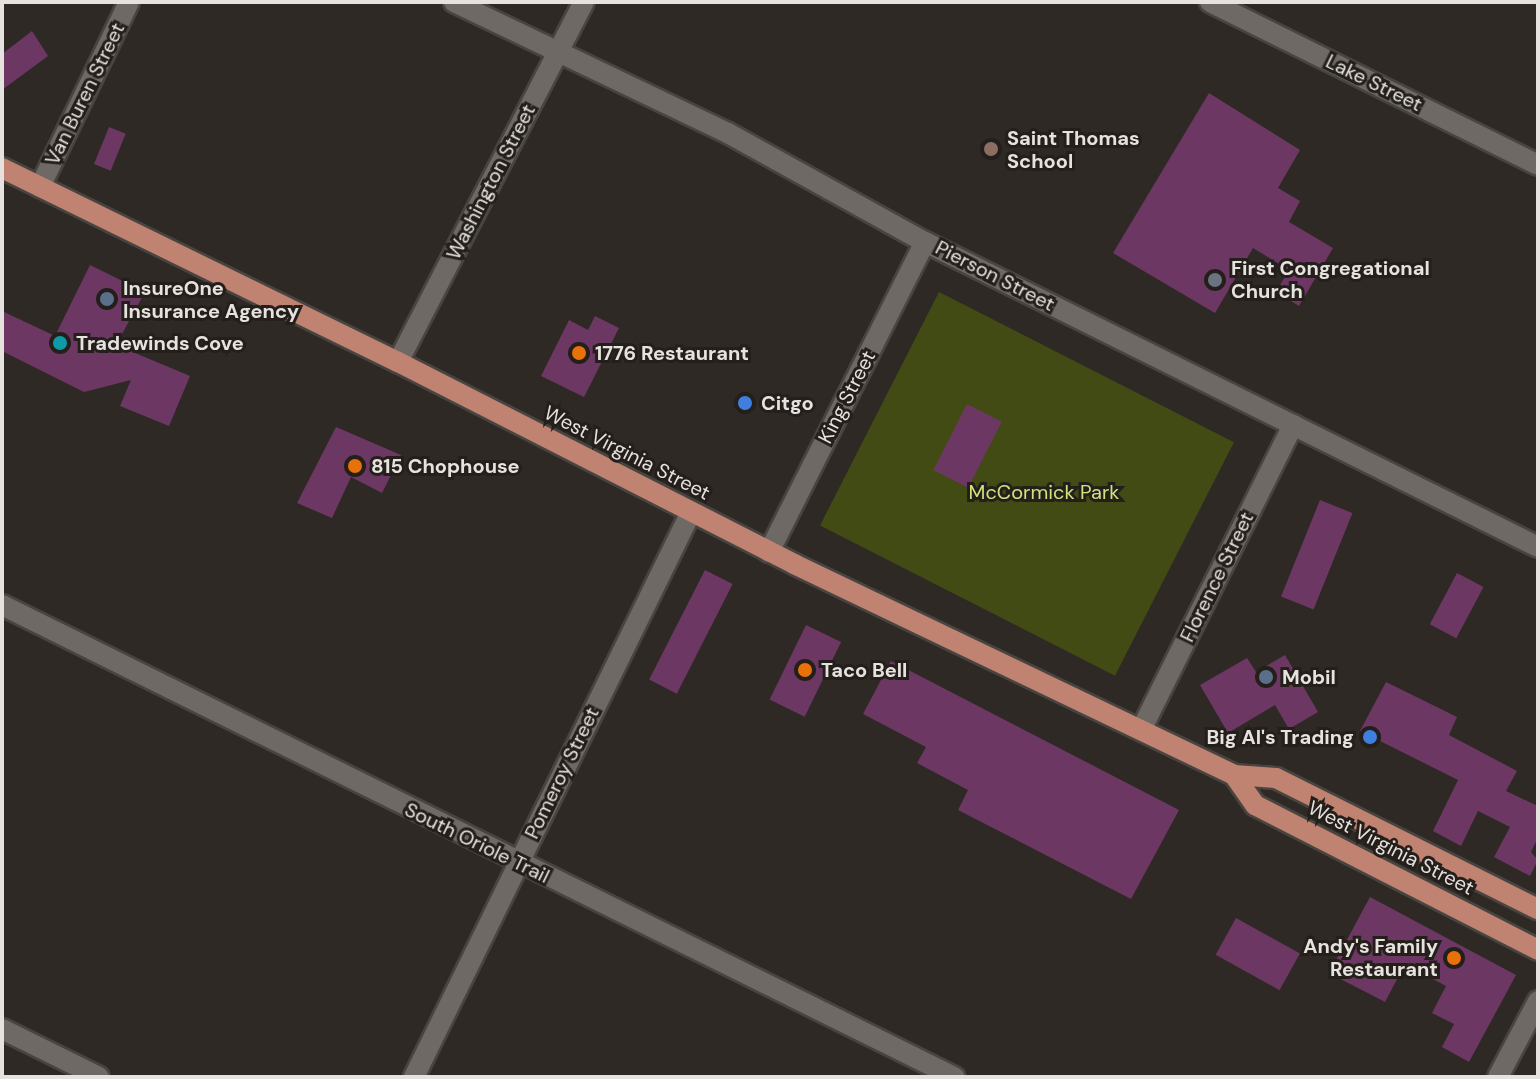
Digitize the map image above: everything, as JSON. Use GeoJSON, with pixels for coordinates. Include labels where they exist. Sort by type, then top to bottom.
{"type":"FeatureCollection","features":[{"type":"Feature","properties":{"kind":"main road","name":"West Virginia Street"},"geometry":{"type":"LineString","coordinates":[[2,168],[398,362],[769,552],[1234,775],[1276,778],[1538,909]]}},
{"type":"Feature","properties":{"kind":"main road","name":"West Virginia Street"},"geometry":{"type":"LineString","coordinates":[[1234,775],[1255,805],[1538,950]]}},
{"type":"Feature","properties":{"kind":"main road"},"geometry":{"type":"LineString","coordinates":[[1358,860],[1374,828]]}},
{"type":"Feature","properties":{"kind":"street","name":"Van Buren Street"},"geometry":{"type":"LineString","coordinates":[[40,187],[129,2]]}},
{"type":"Feature","properties":{"kind":"street","name":"Pierson Street"},"geometry":{"type":"LineString","coordinates":[[454,2],[728,133],[925,242],[1538,547]]}},
{"type":"Feature","properties":{"kind":"street","name":"Washington Street"},"geometry":{"type":"LineString","coordinates":[[398,362],[584,2]]}},
{"type":"Feature","properties":{"kind":"street","name":"Lake Street"},"geometry":{"type":"LineString","coordinates":[[1210,2],[1538,165]]}},
{"type":"Feature","properties":{"kind":"street","name":"King Street"},"geometry":{"type":"LineString","coordinates":[[769,552],[925,242]]}},
{"type":"Feature","properties":{"kind":"street","name":"Florence Street"},"geometry":{"type":"LineString","coordinates":[[1141,730],[1293,425]]}},
{"type":"Feature","properties":{"kind":"street","name":"Pomeroy Street"},"geometry":{"type":"LineString","coordinates":[[414,1077],[691,512]]}},
{"type":"Feature","properties":{"kind":"street","name":"South Oriole Trail"},"geometry":{"type":"LineString","coordinates":[[2,605],[954,1077]]}},
{"type":"Feature","properties":{"kind":"street"},"geometry":{"type":"LineString","coordinates":[[1498,1077],[1538,1001]]}},
{"type":"Feature","properties":{"kind":"street"},"geometry":{"type":"LineString","coordinates":[[2,1029],[99,1077]]}},
{"type":"Feature","properties":{"kind":"green space","name":"McCormick Park"},"geometry":{"type":"Polygon","coordinates":[[[939,292],[1234,442],[1115,676],[820,525],[939,292]]]}},
{"type":"Feature","properties":{"kind":"building"},"geometry":{"type":"Polygon","coordinates":[[[32,31],[48,56],[2,90],[2,54],[32,31]]]}},
{"type":"Feature","properties":{"kind":"building"},"geometry":{"type":"Polygon","coordinates":[[[1209,93],[1300,150],[1278,188],[1300,201],[1289,222],[1333,248],[1299,306],[1276,292],[1289,270],[1253,248],[1215,313],[1113,253],[1209,93]]]}},
{"type":"Feature","properties":{"kind":"building"},"geometry":{"type":"Polygon","coordinates":[[[109,127],[126,134],[111,171],[94,164],[109,127]]]}},
{"type":"Feature","properties":{"kind":"building"},"geometry":{"type":"Polygon","coordinates":[[[90,265],[145,292],[116,345],[190,376],[169,426],[120,406],[131,380],[84,392],[2,351],[2,311],[55,336],[90,265]]]}},
{"type":"Feature","properties":{"kind":"building","name":"1776 Restaurant"},"geometry":{"type":"Polygon","coordinates":[[[595,316],[619,328],[584,397],[541,376],[569,320],[588,330],[595,316]]]}},
{"type":"Feature","properties":{"kind":"building"},"geometry":{"type":"Polygon","coordinates":[[[967,404],[1002,422],[968,488],[933,470],[967,404]]]}},
{"type":"Feature","properties":{"kind":"building","name":"815 Chophouse"},"geometry":{"type":"Polygon","coordinates":[[[336,427],[401,455],[382,493],[351,477],[332,518],[297,503],[336,427]]]}},
{"type":"Feature","properties":{"kind":"building"},"geometry":{"type":"Polygon","coordinates":[[[1320,500],[1352,513],[1313,610],[1281,596],[1320,500]]]}},
{"type":"Feature","properties":{"kind":"building"},"geometry":{"type":"Polygon","coordinates":[[[705,570],[733,584],[677,694],[649,680],[705,570]]]}},
{"type":"Feature","properties":{"kind":"building"},"geometry":{"type":"Polygon","coordinates":[[[1457,573],[1483,587],[1456,638],[1430,624],[1457,573]]]}},
{"type":"Feature","properties":{"kind":"building","name":"Taco Bell"},"geometry":{"type":"Polygon","coordinates":[[[806,625],[841,642],[805,717],[770,700],[806,625]]]}},
{"type":"Feature","properties":{"kind":"building"},"geometry":{"type":"Polygon","coordinates":[[[1285,655],[1318,712],[1289,729],[1275,705],[1228,733],[1200,685],[1247,658],[1256,672],[1285,655]]]}},
{"type":"Feature","properties":{"kind":"building"},"geometry":{"type":"Polygon","coordinates":[[[891,661],[1179,810],[1131,899],[958,810],[968,790],[917,763],[926,747],[863,714],[891,661]]]}},
{"type":"Feature","properties":{"kind":"building"},"geometry":{"type":"Polygon","coordinates":[[[1386,682],[1457,717],[1449,735],[1517,771],[1506,791],[1538,806],[1538,838],[1531,852],[1538,860],[1530,876],[1494,857],[1510,827],[1478,811],[1461,846],[1433,831],[1458,780],[1360,731],[1386,682]]]}},
{"type":"Feature","properties":{"kind":"building"},"geometry":{"type":"Polygon","coordinates":[[[1370,897],[1516,975],[1469,1062],[1442,1047],[1454,1024],[1432,1013],[1446,986],[1405,964],[1385,1002],[1329,973],[1370,897]]]}},
{"type":"Feature","properties":{"kind":"building"},"geometry":{"type":"Polygon","coordinates":[[[1236,918],[1300,953],[1279,990],[1216,955],[1236,918]]]}},
{"type":"Feature","properties":{"kind":"place","name":"Saint Thomas School"},"geometry":{"type":"Point","coordinates":[991,149]}},
{"type":"Feature","properties":{"kind":"place","name":"First Congregational Church"},"geometry":{"type":"Point","coordinates":[1215,280]}},
{"type":"Feature","properties":{"kind":"place","name":"InsureOne Insurance Agency"},"geometry":{"type":"Point","coordinates":[107,299]}},
{"type":"Feature","properties":{"kind":"place","name":"Tradewinds Cove"},"geometry":{"type":"Point","coordinates":[60,343]}},
{"type":"Feature","properties":{"kind":"place","name":"1776 Restaurant"},"geometry":{"type":"Point","coordinates":[579,353]}},
{"type":"Feature","properties":{"kind":"place","name":"Citgo"},"geometry":{"type":"Point","coordinates":[745,403]}},
{"type":"Feature","properties":{"kind":"place","name":"815 Chophouse"},"geometry":{"type":"Point","coordinates":[355,466]}},
{"type":"Feature","properties":{"kind":"place","name":"Taco Bell"},"geometry":{"type":"Point","coordinates":[805,670]}},
{"type":"Feature","properties":{"kind":"place","name":"Mobil"},"geometry":{"type":"Point","coordinates":[1266,677]}},
{"type":"Feature","properties":{"kind":"place","name":"Big Al's Trading"},"geometry":{"type":"Point","coordinates":[1370,737]}},
{"type":"Feature","properties":{"kind":"place","name":"Andy's Family Restaurant"},"geometry":{"type":"Point","coordinates":[1454,958]}}]}
